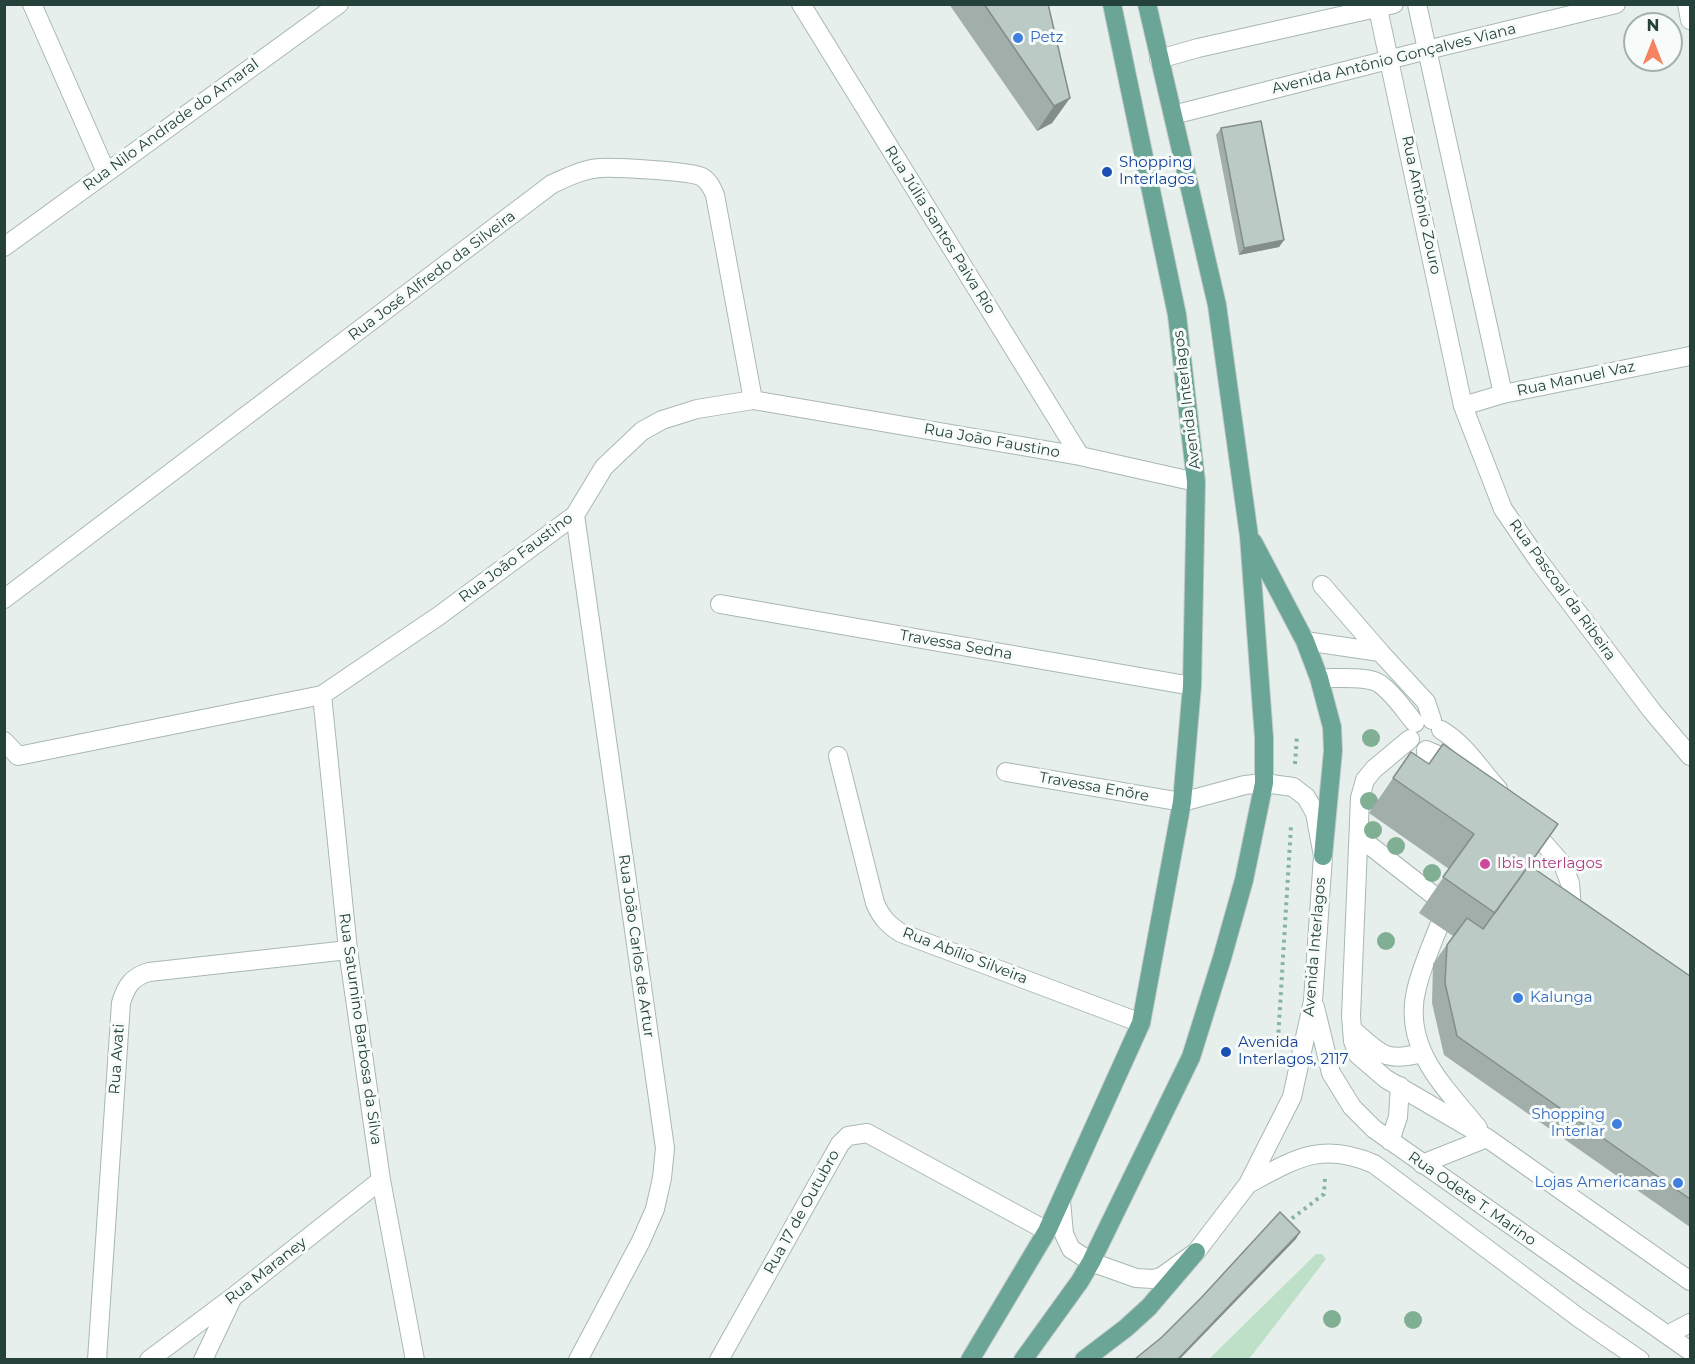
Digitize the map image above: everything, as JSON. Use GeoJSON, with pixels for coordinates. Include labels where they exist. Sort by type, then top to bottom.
{"type":"FeatureCollection","features":[{"type":"Feature","properties":{"kind":"main road","name":"Avenida Interlagos"},"geometry":{"type":"LineString","coordinates":[[970,1359],[1047,1231],[1141,1023],[1182,802],[1192,686],[1196,482],[1177,315],[1112,4]]}},
{"type":"Feature","properties":{"kind":"main road"},"geometry":{"type":"LineString","coordinates":[[1023,1359],[1080,1281],[1091,1262],[1191,1057],[1244,880],[1264,783],[1250,536],[1217,305],[1147,4]]}},
{"type":"Feature","properties":{"kind":"main road"},"geometry":{"type":"LineString","coordinates":[[1250,536],[1305,641],[1319,678],[1332,727],[1333,751],[1323,855]]}},
{"type":"Feature","properties":{"kind":"main road"},"geometry":{"type":"LineString","coordinates":[[1084,1359],[1126,1328],[1149,1307],[1196,1252]]}},
{"type":"Feature","properties":{"kind":"street"},"geometry":{"type":"LineString","coordinates":[[32,4],[106,172]]}},
{"type":"Feature","properties":{"kind":"street","name":"Rua Nilo Andrade do Amaral"},"geometry":{"type":"LineString","coordinates":[[4,247],[339,4]]}},
{"type":"Feature","properties":{"kind":"street","name":"Rua Júlia Santos Paiva Rio"},"geometry":{"type":"LineString","coordinates":[[801,4],[1080,456]]}},
{"type":"Feature","properties":{"kind":"street"},"geometry":{"type":"LineString","coordinates":[[1417,4],[1503,394]]}},
{"type":"Feature","properties":{"kind":"street","name":"Avenida Antônio Gonçalves Viana"},"geometry":{"type":"LineString","coordinates":[[1173,115],[1616,4]]}},
{"type":"Feature","properties":{"kind":"street"},"geometry":{"type":"LineString","coordinates":[[1687,4],[1690,20]]}},
{"type":"Feature","properties":{"kind":"street"},"geometry":{"type":"LineString","coordinates":[[1159,59],[1383,6]]}},
{"type":"Feature","properties":{"kind":"street","name":"Rua Antônio Zouro"},"geometry":{"type":"LineString","coordinates":[[1383,6],[1390,59],[1463,406]]}},
{"type":"Feature","properties":{"kind":"street","name":"Rua José Alfredo da Silveira"},"geometry":{"type":"LineString","coordinates":[[4,599],[552,184],[574,173],[599,168],[645,170],[693,174],[701,176],[710,184],[715,195],[753,400]]}},
{"type":"Feature","properties":{"kind":"street","name":"Rua Manuel Vaz"},"geometry":{"type":"LineString","coordinates":[[1463,406],[1503,394],[1690,356]]}},
{"type":"Feature","properties":{"kind":"street","name":"Rua João Faustino"},"geometry":{"type":"LineString","coordinates":[[4,741],[11,762],[322,695],[440,615],[575,515],[603,467],[642,430],[662,420],[697,409],[753,400],[1080,456],[1196,482]]}},
{"type":"Feature","properties":{"kind":"street","name":"Rua Pascoal da Ribeira"},"geometry":{"type":"LineString","coordinates":[[1463,406],[1503,509],[1538,560],[1652,711],[1690,756]]}},
{"type":"Feature","properties":{"kind":"street","name":"Rua João Carlos de Artur"},"geometry":{"type":"LineString","coordinates":[[575,515],[665,1148],[662,1178],[655,1209],[641,1241],[578,1359]]}},
{"type":"Feature","properties":{"kind":"street"},"geometry":{"type":"LineString","coordinates":[[1322,585],[1426,702],[1424,728],[1419,749],[1482,771]]}},
{"type":"Feature","properties":{"kind":"street","name":"Travessa Sedna"},"geometry":{"type":"LineString","coordinates":[[720,604],[1192,686]]}},
{"type":"Feature","properties":{"kind":"street"},"geometry":{"type":"LineString","coordinates":[[1305,641],[1380,652]]}},
{"type":"Feature","properties":{"kind":"street"},"geometry":{"type":"LineString","coordinates":[[1319,678],[1378,682],[1440,741],[1432,749],[1426,750]]}},
{"type":"Feature","properties":{"kind":"street","name":"Rua Saturnino Barbosa da Silva"},"geometry":{"type":"LineString","coordinates":[[322,695],[348,950],[381,1180],[415,1359]]}},
{"type":"Feature","properties":{"kind":"street"},"geometry":{"type":"LineString","coordinates":[[1424,728],[1461,744],[1563,865],[1570,883],[1573,924]]}},
{"type":"Feature","properties":{"kind":"street"},"geometry":{"type":"LineString","coordinates":[[1424,728],[1374,770],[1365,780],[1360,798],[1352,1029],[1358,1055],[1386,1079],[1487,1138],[1690,1281]]}},
{"type":"Feature","properties":{"kind":"street"},"geometry":{"type":"LineString","coordinates":[[1426,750],[1429,770],[1442,786]]}},
{"type":"Feature","properties":{"kind":"street","name":"Rua Abílio Silveira"},"geometry":{"type":"LineString","coordinates":[[838,756],[875,903],[880,915],[889,926],[912,937],[1141,1023]]}},
{"type":"Feature","properties":{"kind":"street","name":"Travessa Enõre"},"geometry":{"type":"LineString","coordinates":[[1006,772],[1182,802]]}},
{"type":"Feature","properties":{"kind":"street"},"geometry":{"type":"LineString","coordinates":[[1182,802],[1221,790],[1264,783],[1293,787]]}},
{"type":"Feature","properties":{"kind":"street","name":"Avenida Interlagos"},"geometry":{"type":"LineString","coordinates":[[1062,1201],[1064,1234],[1071,1249],[1091,1262],[1147,1280],[1161,1278],[1196,1252],[1248,1184],[1292,1097],[1313,1001],[1323,855],[1315,813],[1306,797],[1293,787]]}},
{"type":"Feature","properties":{"kind":"street"},"geometry":{"type":"LineString","coordinates":[[1359,837],[1432,894]]}},
{"type":"Feature","properties":{"kind":"street"},"geometry":{"type":"LineString","coordinates":[[1439,926],[1417,987],[1413,1010],[1418,1043],[1431,1071],[1487,1138]]}},
{"type":"Feature","properties":{"kind":"street","name":"Rua Avati"},"geometry":{"type":"LineString","coordinates":[[97,1359],[121,1003],[124,991],[134,978],[149,972],[348,950]]}},
{"type":"Feature","properties":{"kind":"street","name":"Rua Odete T. Marino"},"geometry":{"type":"LineString","coordinates":[[1313,1001],[1330,1073],[1356,1112],[1374,1130],[1690,1351]]}},
{"type":"Feature","properties":{"kind":"street"},"geometry":{"type":"LineString","coordinates":[[1352,1029],[1380,1053],[1391,1057],[1401,1058],[1422,1053]]}},
{"type":"Feature","properties":{"kind":"street"},"geometry":{"type":"LineString","coordinates":[[1390,1141],[1398,1117],[1400,1086]]}},
{"type":"Feature","properties":{"kind":"street","name":"Rua 17 de Outubro"},"geometry":{"type":"LineString","coordinates":[[719,1359],[840,1144],[848,1136],[867,1133],[1047,1231]]}},
{"type":"Feature","properties":{"kind":"street"},"geometry":{"type":"LineString","coordinates":[[1422,1164],[1487,1138]]}},
{"type":"Feature","properties":{"kind":"street","name":"Rua Odete T. Marino"},"geometry":{"type":"LineString","coordinates":[[1248,1184],[1292,1160],[1311,1154],[1356,1156],[1374,1164],[1579,1318],[1640,1359]]}},
{"type":"Feature","properties":{"kind":"street","name":"Rua Maraney"},"geometry":{"type":"LineString","coordinates":[[149,1359],[233,1297],[381,1180]]}},
{"type":"Feature","properties":{"kind":"street"},"geometry":{"type":"LineString","coordinates":[[203,1359],[233,1297]]}},
{"type":"Feature","properties":{"kind":"street"},"geometry":{"type":"LineString","coordinates":[[1667,1335],[1690,1323]]}},
{"type":"Feature","properties":{"kind":"path"},"geometry":{"type":"LineString","coordinates":[[1277,1049],[1297,736]]}},
{"type":"Feature","properties":{"kind":"path"},"geometry":{"type":"LineString","coordinates":[[1283,1226],[1324,1194],[1326,1153]]}},
{"type":"Feature","properties":{"kind":"green space"},"geometry":{"type":"Polygon","coordinates":[[[1316,1254],[1322,1254],[1326,1259],[1249,1359],[1209,1359],[1316,1254]]]}},
{"type":"Feature","properties":{"kind":"building"},"geometry":{"type":"Polygon","coordinates":[[[984,4],[1048,4],[1070,98],[1054,106],[984,4]]]}},
{"type":"Feature","properties":{"kind":"building"},"geometry":{"type":"Polygon","coordinates":[[[1261,121],[1284,240],[1244,248],[1221,128],[1261,121]]]}},
{"type":"Feature","properties":{"kind":"building"},"geometry":{"type":"Polygon","coordinates":[[[1443,744],[1558,824],[1495,913],[1443,877],[1474,834],[1393,778],[1411,752],[1429,764],[1443,744]]]}},
{"type":"Feature","properties":{"kind":"building","name":"Shopping Interlar"},"geometry":{"type":"Polygon","coordinates":[[[1529,865],[1690,976],[1690,1199],[1457,1036],[1445,983],[1447,945],[1467,918],[1483,929],[1529,865]]]}},
{"type":"Feature","properties":{"kind":"building"},"geometry":{"type":"Polygon","coordinates":[[[1280,1212],[1300,1232],[1178,1359],[1135,1359],[1162,1337],[1201,1298],[1280,1212]]]}},
{"type":"Feature","properties":{"kind":"place","name":"Petz"},"geometry":{"type":"Point","coordinates":[1018,38]}},
{"type":"Feature","properties":{"kind":"place","name":"Shopping Interlagos"},"geometry":{"type":"Point","coordinates":[1107,172]}},
{"type":"Feature","properties":{"kind":"place","name":"Ibis Interlagos"},"geometry":{"type":"Point","coordinates":[1485,864]}},
{"type":"Feature","properties":{"kind":"place","name":"Kalunga"},"geometry":{"type":"Point","coordinates":[1518,998]}},
{"type":"Feature","properties":{"kind":"place","name":"Avenida Interlagos, 2117"},"geometry":{"type":"Point","coordinates":[1226,1052]}},
{"type":"Feature","properties":{"kind":"place","name":"Shopping Interlar"},"geometry":{"type":"Point","coordinates":[1617,1124]}},
{"type":"Feature","properties":{"kind":"place","name":"Lojas Americanas"},"geometry":{"type":"Point","coordinates":[1678,1183]}}]}
